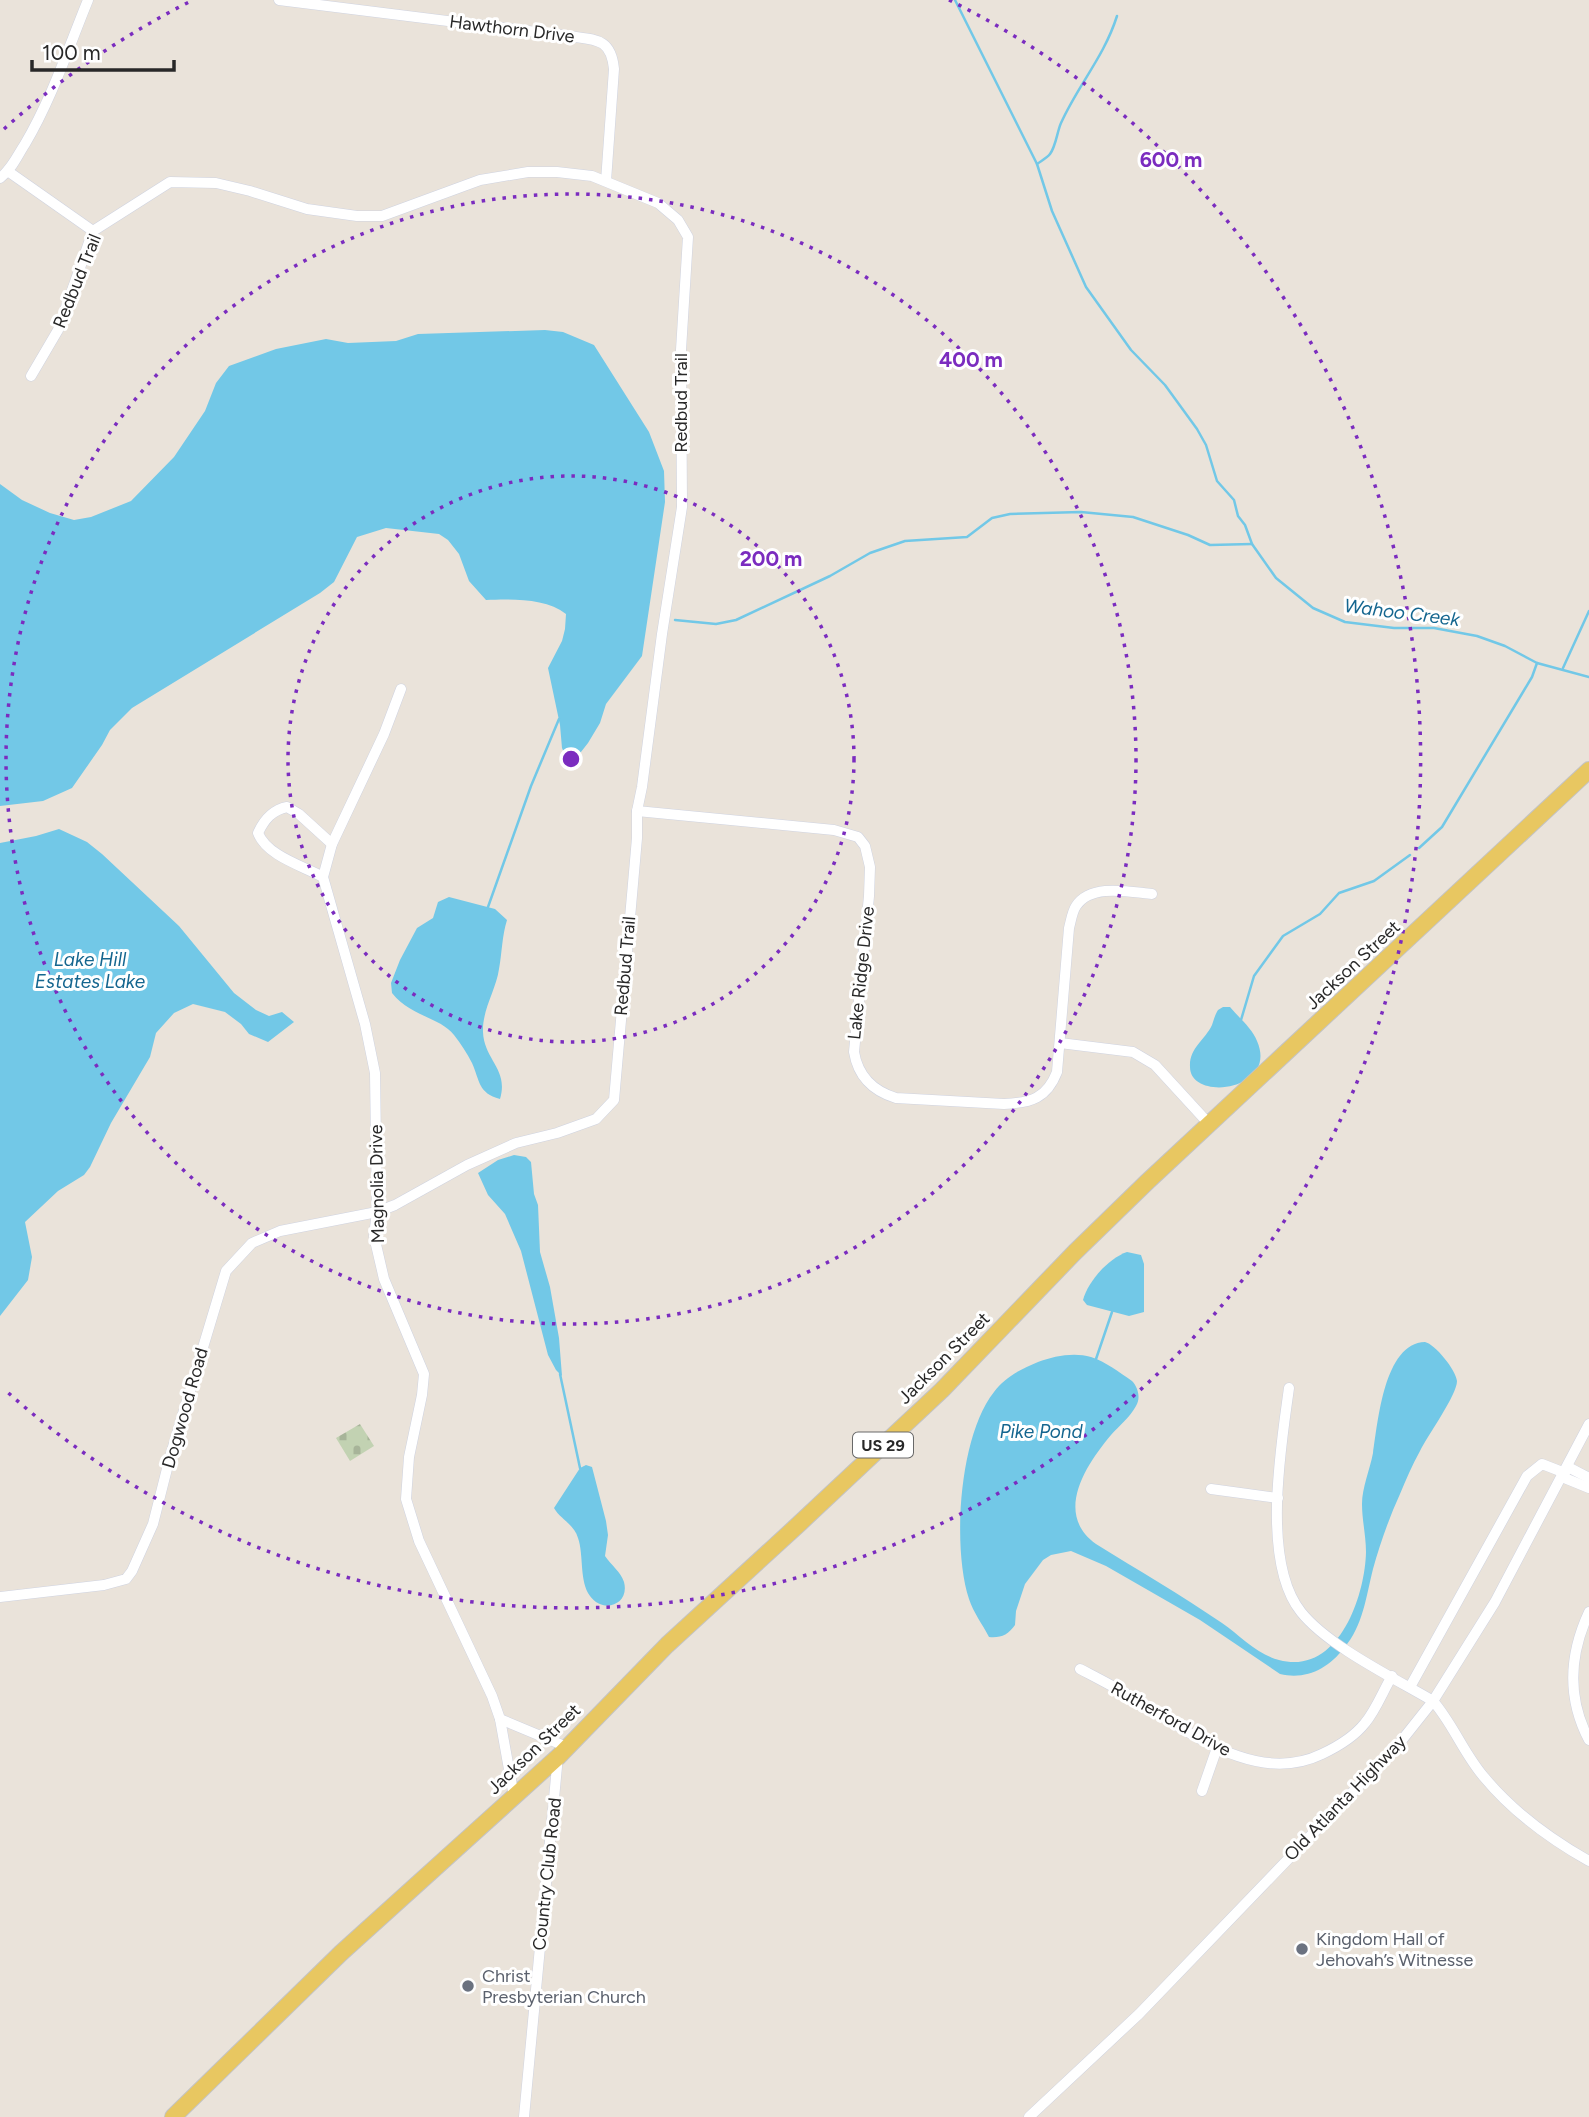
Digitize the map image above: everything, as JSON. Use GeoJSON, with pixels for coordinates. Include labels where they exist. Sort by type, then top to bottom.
{"type":"FeatureCollection","features":[{"type":"Feature","properties":{"kind":"main road","name":"Jackson Street"},"geometry":{"type":"LineString","coordinates":[[173,2117],[341,1953],[563,1751],[667,1644],[942,1390],[1075,1252],[1589,770]]}},
{"type":"Feature","properties":{"kind":"street"},"geometry":{"type":"LineString","coordinates":[[88,0],[41,116],[4,175],[93,231]]}},
{"type":"Feature","properties":{"kind":"street","name":"Hawthorn Drive"},"geometry":{"type":"LineString","coordinates":[[279,0],[569,36],[607,45],[614,69],[606,181]]}},
{"type":"Feature","properties":{"kind":"street","name":"Redbud Trail"},"geometry":{"type":"LineString","coordinates":[[31,376],[58,330],[93,231],[170,182],[226,184],[307,209],[357,216],[383,216],[480,180],[517,174],[569,172],[592,176],[658,203],[678,220],[688,237],[681,350],[682,507],[637,811],[637,838],[614,1100],[596,1119],[557,1133],[516,1143],[377,1212]]}},
{"type":"Feature","properties":{"kind":"street"},"geometry":{"type":"LineString","coordinates":[[332,844],[299,814],[286,807],[272,812],[258,833],[261,841],[282,856],[323,877],[332,844],[384,734],[401,689]]}},
{"type":"Feature","properties":{"kind":"street","name":"Lake Ridge Drive"},"geometry":{"type":"LineString","coordinates":[[637,811],[834,830],[858,837],[868,856],[869,888],[853,1052],[862,1076],[883,1094],[896,1098],[1004,1104],[1031,1100],[1044,1094],[1052,1086],[1057,1072],[1069,928],[1075,906],[1087,896],[1110,891],[1152,894]]}},
{"type":"Feature","properties":{"kind":"street","name":"Magnolia Drive"},"geometry":{"type":"LineString","coordinates":[[323,877],[365,1024],[375,1073],[377,1212],[374,1236],[384,1279],[424,1374],[406,1479],[407,1499],[411,1517],[456,1623],[492,1696],[500,1719],[513,1797]]}},
{"type":"Feature","properties":{"kind":"street"},"geometry":{"type":"LineString","coordinates":[[1060,1043],[1133,1052],[1155,1065],[1210,1125]]}},
{"type":"Feature","properties":{"kind":"street","name":"Dogwood Road"},"geometry":{"type":"LineString","coordinates":[[0,1597],[104,1585],[126,1579],[141,1555],[153,1524],[226,1271],[252,1243],[280,1231],[377,1212]]}},
{"type":"Feature","properties":{"kind":"street"},"geometry":{"type":"LineString","coordinates":[[1289,1388],[1278,1498],[1279,1557],[1290,1596],[1301,1612],[1324,1634],[1433,1701],[1482,1776],[1523,1817],[1589,1861]]}},
{"type":"Feature","properties":{"kind":"street","name":"Old Atlanta Highway"},"geometry":{"type":"LineString","coordinates":[[1029,2117],[1139,2014],[1398,1745],[1433,1701],[1495,1602],[1589,1424]]}},
{"type":"Feature","properties":{"kind":"street"},"geometry":{"type":"LineString","coordinates":[[1410,1687],[1527,1476],[1542,1464],[1589,1478]]}},
{"type":"Feature","properties":{"kind":"street"},"geometry":{"type":"LineString","coordinates":[[1565,1472],[1589,1488]]}},
{"type":"Feature","properties":{"kind":"street"},"geometry":{"type":"LineString","coordinates":[[1210,1489],[1278,1498]]}},
{"type":"Feature","properties":{"kind":"street"},"geometry":{"type":"LineString","coordinates":[[1589,1612],[1578,1640],[1572,1667],[1572,1688],[1575,1707],[1589,1740]]}},
{"type":"Feature","properties":{"kind":"street","name":"Rutherford Drive"},"geometry":{"type":"LineString","coordinates":[[1080,1669],[1122,1690],[1217,1748],[1246,1759],[1289,1764],[1311,1759],[1352,1737],[1367,1721],[1392,1676]]}},
{"type":"Feature","properties":{"kind":"street"},"geometry":{"type":"LineString","coordinates":[[500,1719],[563,1751]]}},
{"type":"Feature","properties":{"kind":"street"},"geometry":{"type":"LineString","coordinates":[[1202,1791],[1217,1748]]}},
{"type":"Feature","properties":{"kind":"street","name":"Country Club Road"},"geometry":{"type":"LineString","coordinates":[[524,2117],[563,1751]]}},
{"type":"Feature","properties":{"kind":"green space"},"geometry":{"type":"Polygon","coordinates":[[[360,1424],[374,1446],[350,1461],[336,1438],[360,1424]]]}},
{"type":"Feature","properties":{"kind":"water"},"geometry":{"type":"Polygon","coordinates":[[[545,330],[563,332],[594,345],[649,432],[664,471],[665,502],[642,656],[606,704],[600,723],[570,766],[562,748],[548,668],[562,641],[566,614],[538,602],[486,600],[469,581],[459,554],[448,540],[439,534],[386,528],[357,537],[334,582],[320,593],[132,708],[110,730],[72,788],[43,801],[0,806],[0,484],[22,500],[50,513],[74,520],[91,517],[131,501],[174,457],[205,411],[216,383],[229,366],[276,349],[326,339],[348,343],[396,341],[418,334],[545,330]]]}},
{"type":"Feature","properties":{"kind":"water","name":"Lake Hill Estates Lake"},"geometry":{"type":"Polygon","coordinates":[[[59,829],[87,842],[102,854],[179,926],[234,993],[256,1010],[269,1016],[282,1012],[294,1022],[268,1042],[249,1034],[225,1012],[193,1004],[174,1013],[156,1033],[150,1057],[111,1123],[90,1167],[84,1175],[58,1191],[25,1222],[32,1257],[28,1280],[0,1316],[0,843],[59,829]]]}},
{"type":"Feature","properties":{"kind":"water"},"geometry":{"type":"Polygon","coordinates":[[[449,897],[495,909],[507,920],[497,977],[483,1024],[484,1042],[501,1080],[500,1099],[487,1093],[481,1086],[468,1056],[448,1029],[408,1007],[392,993],[391,983],[417,928],[433,918],[438,902],[449,897]]]}},
{"type":"Feature","properties":{"kind":"water"},"geometry":{"type":"Polygon","coordinates":[[[1230,1007],[1252,1032],[1257,1041],[1260,1058],[1256,1071],[1245,1080],[1232,1086],[1204,1085],[1194,1078],[1190,1060],[1218,1010],[1230,1007]]]}},
{"type":"Feature","properties":{"kind":"water"},"geometry":{"type":"Polygon","coordinates":[[[514,1155],[526,1157],[531,1162],[534,1194],[538,1205],[540,1252],[550,1287],[559,1338],[562,1376],[548,1355],[521,1251],[505,1214],[488,1195],[478,1173],[498,1160],[514,1155]]]}},
{"type":"Feature","properties":{"kind":"water"},"geometry":{"type":"Polygon","coordinates":[[[1127,1252],[1141,1255],[1144,1264],[1144,1312],[1129,1316],[1087,1305],[1083,1300],[1094,1278],[1113,1259],[1127,1252]]]}},
{"type":"Feature","properties":{"kind":"water","name":"Pike Pond"},"geometry":{"type":"Polygon","coordinates":[[[1425,1342],[1434,1347],[1449,1364],[1456,1376],[1456,1387],[1414,1462],[1392,1512],[1356,1630],[1338,1655],[1324,1667],[1307,1674],[1280,1674],[1200,1620],[1106,1566],[1071,1551],[1051,1555],[1043,1560],[1025,1584],[1016,1611],[1015,1625],[1004,1635],[989,1637],[971,1604],[964,1577],[960,1522],[962,1492],[966,1463],[982,1411],[998,1387],[1014,1374],[1044,1360],[1078,1355],[1102,1362],[1132,1381],[1138,1393],[1136,1406],[1101,1447],[1078,1490],[1075,1505],[1077,1519],[1084,1532],[1096,1544],[1207,1613],[1263,1654],[1279,1660],[1300,1662],[1317,1656],[1332,1645],[1354,1610],[1366,1552],[1362,1498],[1386,1386],[1400,1355],[1411,1346],[1425,1342]]]}},
{"type":"Feature","properties":{"kind":"water"},"geometry":{"type":"Polygon","coordinates":[[[586,1465],[592,1467],[606,1521],[608,1535],[605,1556],[624,1582],[623,1596],[608,1606],[595,1602],[590,1596],[583,1576],[578,1538],[554,1508],[580,1468],[586,1465]]]}},
{"type":"Feature","properties":{"kind":"waterway"},"geometry":{"type":"LineString","coordinates":[[955,0],[1037,164],[1052,211],[1086,287],[1131,350],[1165,385],[1197,429],[1206,445],[1217,481],[1234,500],[1238,516],[1245,525],[1252,544],[1276,578],[1313,608],[1345,622],[1394,628],[1434,628],[1477,636],[1505,646],[1537,663],[1589,677]]}},
{"type":"Feature","properties":{"kind":"waterway"},"geometry":{"type":"LineString","coordinates":[[1037,164],[1052,151],[1061,123],[1105,45],[1117,16]]}},
{"type":"Feature","properties":{"kind":"waterway","name":"Wahoo Creek"},"geometry":{"type":"LineString","coordinates":[[675,620],[716,624],[736,620],[830,576],[870,553],[905,541],[967,537],[992,518],[1010,514],[1081,512],[1133,517],[1210,545],[1252,544]]}},
{"type":"Feature","properties":{"kind":"waterway"},"geometry":{"type":"LineString","coordinates":[[1563,668],[1589,611]]}},
{"type":"Feature","properties":{"kind":"waterway"},"geometry":{"type":"LineString","coordinates":[[1419,848],[1442,827],[1532,677],[1537,663]]}},
{"type":"Feature","properties":{"kind":"waterway"},"geometry":{"type":"LineString","coordinates":[[488,907],[531,786],[559,719]]}},
{"type":"Feature","properties":{"kind":"waterway"},"geometry":{"type":"LineString","coordinates":[[1241,1020],[1254,976],[1283,936],[1320,914],[1339,893],[1374,881],[1410,855]]}},
{"type":"Feature","properties":{"kind":"waterway"},"geometry":{"type":"LineString","coordinates":[[1096,1359],[1112,1312]]}},
{"type":"Feature","properties":{"kind":"waterway"},"geometry":{"type":"LineString","coordinates":[[560,1374],[580,1468]]}},
{"type":"Feature","properties":{"kind":"place","name":"Kingdom Hall of Jehovah’s Witnesse"},"geometry":{"type":"Point","coordinates":[1302,1949]}},
{"type":"Feature","properties":{"kind":"place","name":"Christ Presbyterian Church"},"geometry":{"type":"Point","coordinates":[468,1986]}}]}
